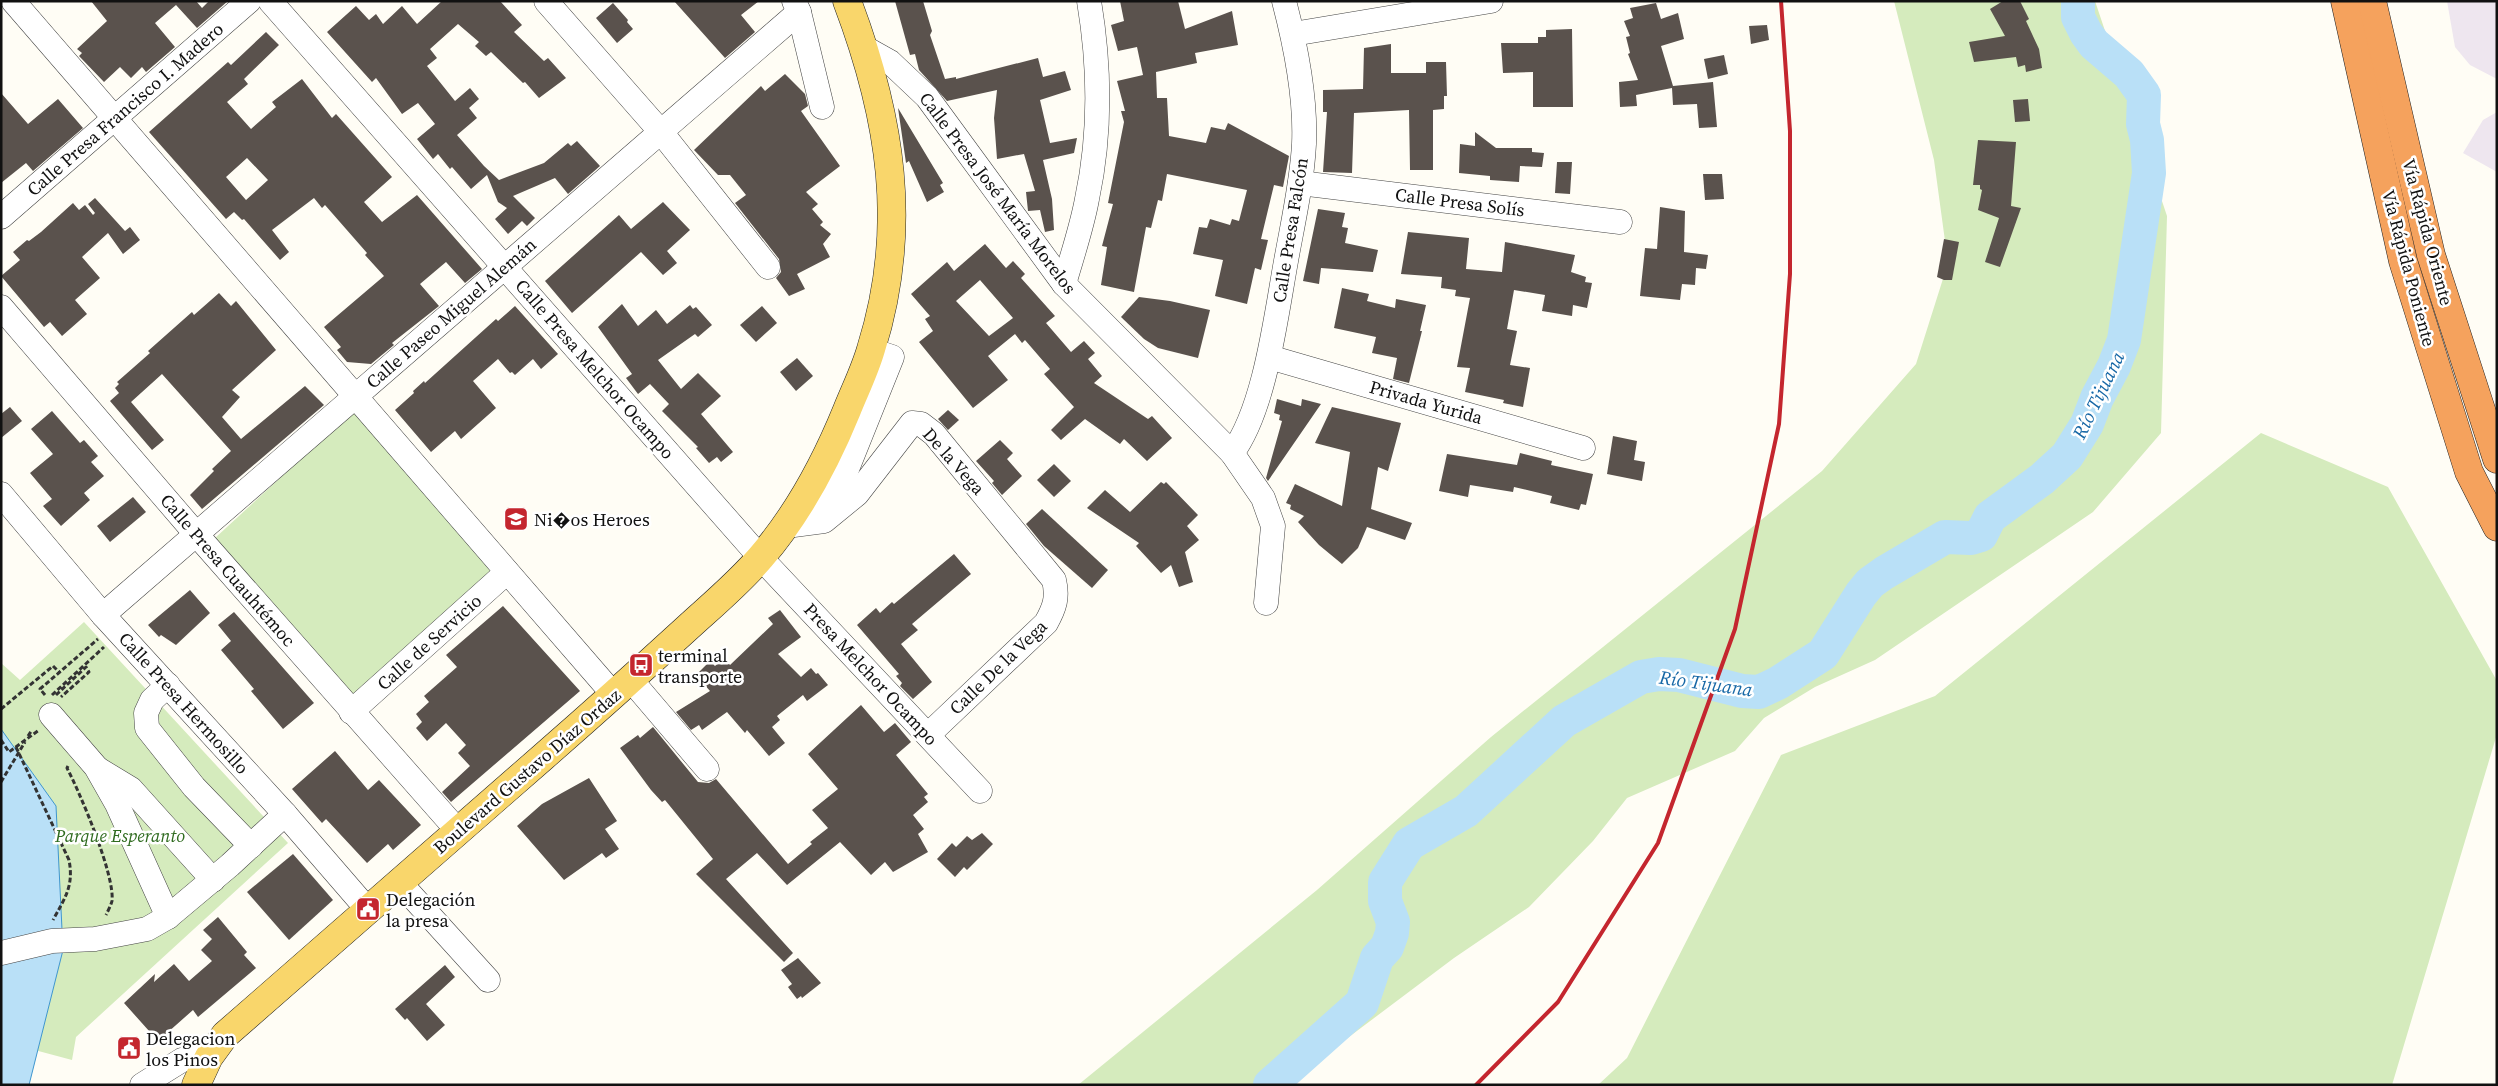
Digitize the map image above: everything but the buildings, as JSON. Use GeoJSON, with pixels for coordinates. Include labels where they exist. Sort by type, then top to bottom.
{"type":"FeatureCollection","features":[{"type":"Feature","properties":{"kind":"highway","name":"Vía Rápida Poniente"},"geometry":{"type":"LineString","coordinates":[[2345,1],[2403,261],[2469,472],[2497,527]]}},
{"type":"Feature","properties":{"kind":"highway","name":"Vía Rápida Oriente"},"geometry":{"type":"LineString","coordinates":[[2372,1],[2431,255],[2497,460]]}},
{"type":"Feature","properties":{"kind":"main road","name":"Boulevard Gustavo Díaz Ordaz"},"geometry":{"type":"LineString","coordinates":[[197,1084],[214,1050],[225,1035],[623,687],[731,589],[786,526],[811,488],[832,445],[871,350],[884,296],[893,228],[892,186],[886,142],[865,48],[847,1]]}},
{"type":"Feature","properties":{"kind":"street"},"geometry":{"type":"LineString","coordinates":[[13,1],[507,572],[707,769]]}},
{"type":"Feature","properties":{"kind":"street","name":"Calle Presa Francisco I. Madero"},"geometry":{"type":"LineString","coordinates":[[1,217],[249,1]]}},
{"type":"Feature","properties":{"kind":"street","name":"Calle Presa Melchor Ocampo"},"geometry":{"type":"LineString","coordinates":[[270,1],[760,557]]}},
{"type":"Feature","properties":{"kind":"street"},"geometry":{"type":"LineString","coordinates":[[546,1],[660,132],[768,267]]}},
{"type":"Feature","properties":{"kind":"street"},"geometry":{"type":"LineString","coordinates":[[1064,284],[1087,199],[1096,131],[1098,70],[1089,1]]}},
{"type":"Feature","properties":{"kind":"street","name":"Calle Presa Falcón"},"geometry":{"type":"LineString","coordinates":[[1232,453],[1244,436],[1269,357],[1300,182],[1304,143],[1303,118],[1292,34],[1284,1]]}},
{"type":"Feature","properties":{"kind":"street"},"geometry":{"type":"LineString","coordinates":[[1292,34],[1491,1]]}},
{"type":"Feature","properties":{"kind":"street"},"geometry":{"type":"LineString","coordinates":[[797,7],[822,108]]}},
{"type":"Feature","properties":{"kind":"street","name":"Calle Paseo Miguel Alemán"},"geometry":{"type":"LineString","coordinates":[[112,624],[196,534],[660,132],[797,7]]}},
{"type":"Feature","properties":{"kind":"street","name":"Calle Presa José María Morelos"},"geometry":{"type":"LineString","coordinates":[[865,48],[890,62],[927,97],[1064,284],[1232,453],[1264,498],[1273,526],[1266,602]]}},
{"type":"Feature","properties":{"kind":"street","name":"Calle Presa Solís"},"geometry":{"type":"LineString","coordinates":[[1300,182],[1620,222]]}},
{"type":"Feature","properties":{"kind":"street","name":"Calle Presa Cuauhtémoc"},"geometry":{"type":"LineString","coordinates":[[1,307],[351,712],[458,831]]}},
{"type":"Feature","properties":{"kind":"street"},"geometry":{"type":"LineString","coordinates":[[816,522],[845,474],[892,357],[871,350]]}},
{"type":"Feature","properties":{"kind":"street","name":"Privada Yurida"},"geometry":{"type":"LineString","coordinates":[[1269,357],[1583,448]]}},
{"type":"Feature","properties":{"kind":"street","name":"De la Vega"},"geometry":{"type":"LineString","coordinates":[[786,526],[824,521],[857,494],[912,424],[921,424],[934,434],[1043,565],[1054,580],[1057,593]]}},
{"type":"Feature","properties":{"kind":"street","name":"Calle Presa Hermosillo"},"geometry":{"type":"LineString","coordinates":[[1,494],[112,624],[285,814],[368,910]]}},
{"type":"Feature","properties":{"kind":"street","name":"Presa Melchor Ocampo"},"geometry":{"type":"LineString","coordinates":[[760,557],[929,734],[980,791]]}},
{"type":"Feature","properties":{"kind":"street","name":"Calle de Servicio"},"geometry":{"type":"LineString","coordinates":[[351,712],[507,572]]}},
{"type":"Feature","properties":{"kind":"street","name":"Calle De la Vega"},"geometry":{"type":"LineString","coordinates":[[929,734],[1046,623],[1055,608],[1057,593]]}},
{"type":"Feature","properties":{"kind":"street"},"geometry":{"type":"LineString","coordinates":[[168,685],[152,700],[146,713],[147,728],[194,787],[251,846]]}},
{"type":"Feature","properties":{"kind":"street"},"geometry":{"type":"LineString","coordinates":[[51,710],[89,760],[117,804],[168,917]]}},
{"type":"Feature","properties":{"kind":"street"},"geometry":{"type":"LineString","coordinates":[[89,760],[131,789],[213,880]]}},
{"type":"Feature","properties":{"kind":"street"},"geometry":{"type":"LineString","coordinates":[[1,953],[40,944],[142,931],[168,917],[213,880],[285,814]]}},
{"type":"Feature","properties":{"kind":"street"},"geometry":{"type":"LineString","coordinates":[[400,883],[488,980]]}},
{"type":"Feature","properties":{"kind":"street"},"geometry":{"type":"LineString","coordinates":[[142,1085],[182,1060],[214,1050]]}},
{"type":"Feature","properties":{"kind":"path"},"geometry":{"type":"LineString","coordinates":[[51,710],[40,689],[60,673],[112,624]]}},
{"type":"Feature","properties":{"kind":"path"},"geometry":{"type":"LineString","coordinates":[[1,740],[9,752],[27,739],[51,710],[112,624]]}},
{"type":"Feature","properties":{"kind":"path"},"geometry":{"type":"LineString","coordinates":[[1,709],[53,666],[60,673]]}},
{"type":"Feature","properties":{"kind":"path"},"geometry":{"type":"LineString","coordinates":[[51,710],[46,710],[89,672],[86,668],[50,700],[51,710]]}},
{"type":"Feature","properties":{"kind":"path"},"geometry":{"type":"LineString","coordinates":[[1,782],[32,730]]}},
{"type":"Feature","properties":{"kind":"path"},"geometry":{"type":"LineString","coordinates":[[16,747],[64,844],[72,873],[66,896],[40,944]]}},
{"type":"Feature","properties":{"kind":"path"},"geometry":{"type":"LineString","coordinates":[[89,760],[67,768],[99,843],[109,879],[112,900],[98,938]]}},
{"type":"Feature","properties":{"kind":"shaded area"},"geometry":{"type":"Polygon","coordinates":[[[2447,1],[2497,1],[2497,79],[2470,65],[2455,47],[2447,1]]]}},
{"type":"Feature","properties":{"kind":"shaded area"},"geometry":{"type":"Polygon","coordinates":[[[2497,112],[2497,172],[2463,153],[2483,120],[2497,112]]]}},
{"type":"Feature","properties":{"kind":"green space"},"geometry":{"type":"Polygon","coordinates":[[[1894,1],[2095,1],[2167,216],[2161,433],[2093,512],[1875,660],[1815,687],[1764,718],[1735,751],[1627,798],[1593,841],[1529,907],[1454,958],[1285,1085],[1078,1085],[1317,890],[1491,737],[1822,471],[1916,364],[1948,263],[1934,160],[1894,1]]]}},
{"type":"Feature","properties":{"kind":"green space"},"geometry":{"type":"Polygon","coordinates":[[[356,408],[498,571],[352,703],[214,539],[356,408]]]}},
{"type":"Feature","properties":{"kind":"green space"},"geometry":{"type":"Polygon","coordinates":[[[2261,433],[2388,487],[2497,681],[2497,734],[2392,1085],[1598,1085],[1627,1058],[1781,755],[1935,696],[2261,433]]]}},
{"type":"Feature","properties":{"kind":"green space","name":"Parque Esperanto"},"geometry":{"type":"Polygon","coordinates":[[[84,622],[288,843],[76,1037],[72,1060],[1,1041],[1,663],[20,680],[84,622]]]}},
{"type":"Feature","properties":{"kind":"water"},"geometry":{"type":"Polygon","coordinates":[[[1,729],[56,806],[63,950],[29,1085],[1,1085],[1,729]]]}},
{"type":"Feature","properties":{"kind":"waterway","name":"Río Tijuana"},"geometry":{"type":"LineString","coordinates":[[1270,1085],[1362,1003],[1377,958],[1387,947],[1392,933],[1393,922],[1385,901],[1385,882],[1409,844],[1466,811],[1564,721],[1641,677],[1659,674],[1679,675],[1742,691],[1759,692],[1778,683],[1823,654],[1870,583],[1945,537],[1971,538],[1981,535],[1990,517],[2042,479],[2067,456],[2087,424],[2124,340],[2149,173],[2147,140],[2143,124],[2144,95],[2129,74],[2094,44],[2086,33],[2078,17],[2078,1]]}},
{"type":"Feature","properties":{"kind":"railway"},"geometry":{"type":"LineString","coordinates":[[1476,1085],[1558,1002],[1658,843],[1735,629],[1779,424],[1790,274],[1790,131],[1781,1]]}},
{"type":"Feature","properties":{"kind":"place","name":"Ni�os Heroes"},"geometry":{"type":"Point","coordinates":[516,519]}},
{"type":"Feature","properties":{"kind":"place","name":"terminal transporte"},"geometry":{"type":"Point","coordinates":[641,665]}},
{"type":"Feature","properties":{"kind":"place","name":"Delegación la presa"},"geometry":{"type":"Point","coordinates":[368,909]}},
{"type":"Feature","properties":{"kind":"place","name":"Delegacion los Pinos"},"geometry":{"type":"Point","coordinates":[129,1048]}}]}
